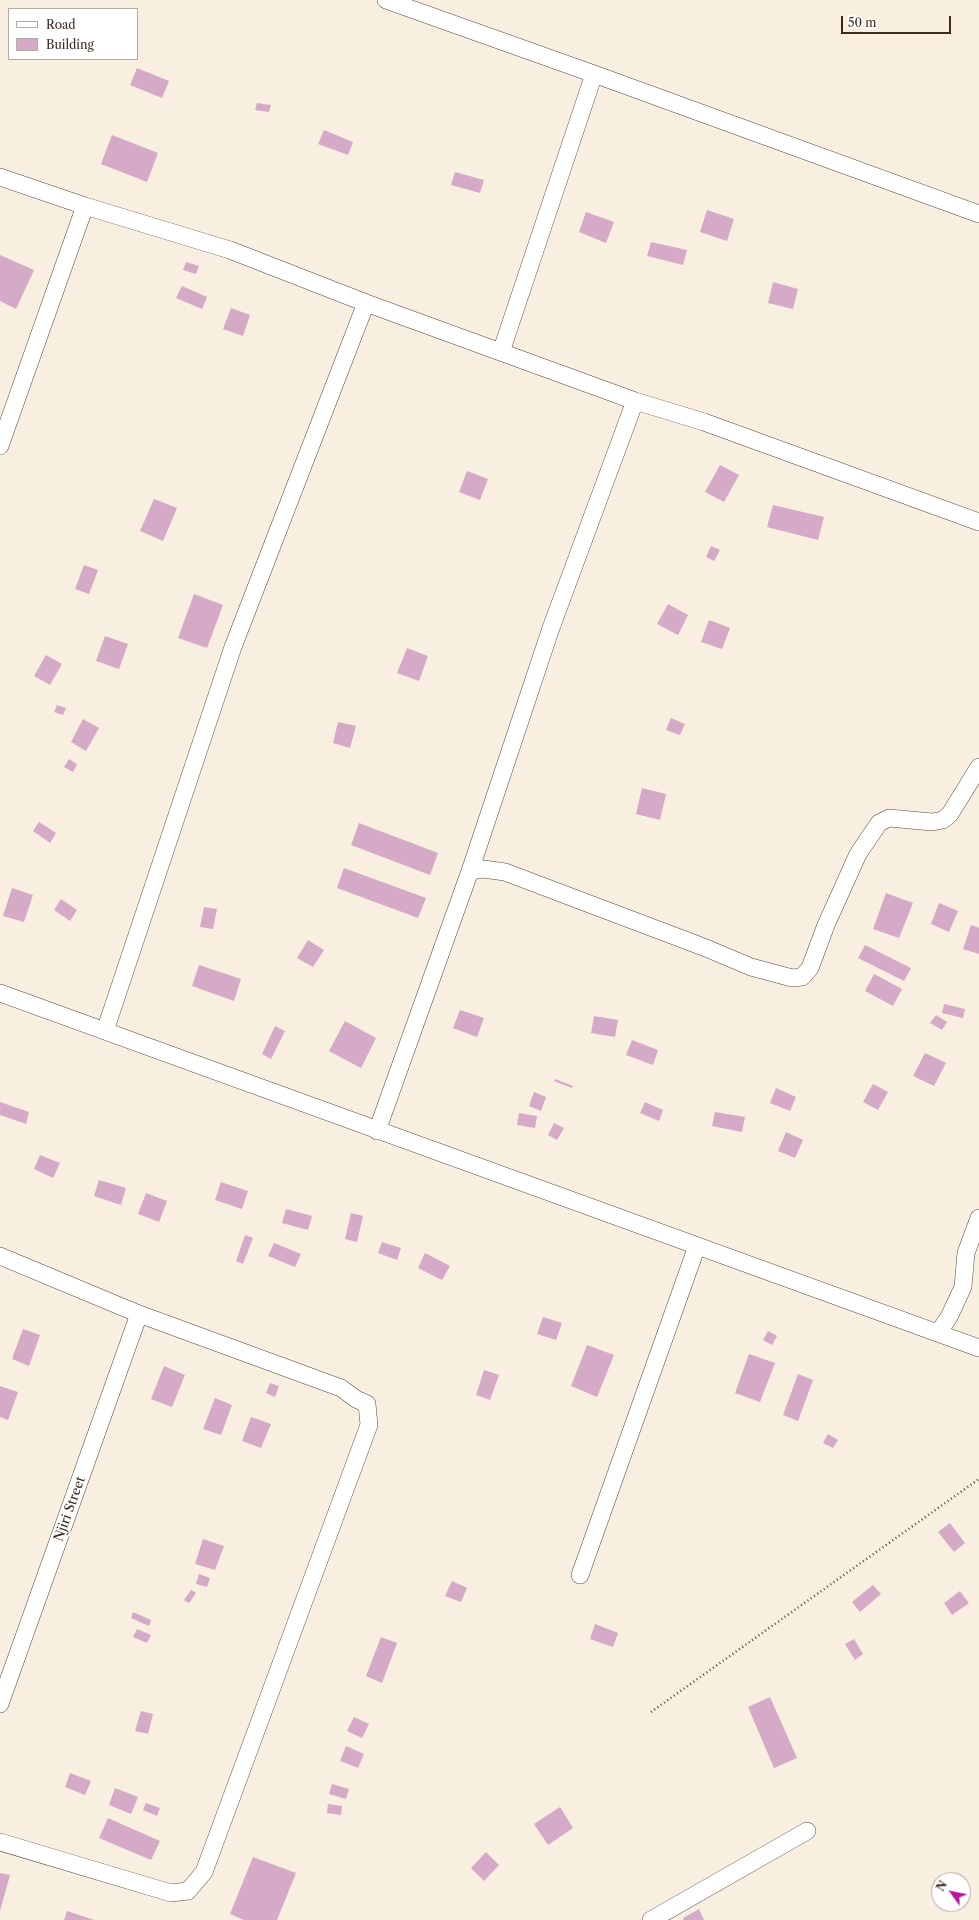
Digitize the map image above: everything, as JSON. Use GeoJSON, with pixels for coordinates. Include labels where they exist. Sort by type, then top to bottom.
{"type":"FeatureCollection","features":[{"type":"Feature","properties":{"kind":"street"},"geometry":{"type":"LineString","coordinates":[[391,1],[979,214]]}},
{"type":"Feature","properties":{"kind":"street"},"geometry":{"type":"LineString","coordinates":[[501,352],[594,74]]}},
{"type":"Feature","properties":{"kind":"street"},"geometry":{"type":"LineString","coordinates":[[0,177],[85,206],[230,250],[366,303],[635,401],[704,422],[979,522]]}},
{"type":"Feature","properties":{"kind":"street"},"geometry":{"type":"LineString","coordinates":[[0,446],[85,206]]}},
{"type":"Feature","properties":{"kind":"street"},"geometry":{"type":"LineString","coordinates":[[105,1031],[232,647],[366,303]]}},
{"type":"Feature","properties":{"kind":"street"},"geometry":{"type":"LineString","coordinates":[[377,1131],[470,871],[551,628],[635,401]]}},
{"type":"Feature","properties":{"kind":"street"},"geometry":{"type":"LineString","coordinates":[[470,871],[483,869],[505,872],[751,967],[792,978],[802,977],[810,968],[826,925],[858,854],[879,823],[889,818],[932,822],[943,820],[950,814],[979,767]]}},
{"type":"Feature","properties":{"kind":"street"},"geometry":{"type":"LineString","coordinates":[[0,993],[377,1131],[979,1348]]}},
{"type":"Feature","properties":{"kind":"street"},"geometry":{"type":"LineString","coordinates":[[938,1333],[949,1317],[963,1287],[966,1253],[979,1218]]}},
{"type":"Feature","properties":{"kind":"street"},"geometry":{"type":"LineString","coordinates":[[580,1575],[697,1246]]}},
{"type":"Feature","properties":{"kind":"street"},"geometry":{"type":"LineString","coordinates":[[0,1256],[139,1314],[341,1388],[356,1399],[367,1404],[369,1425],[204,1872],[188,1891],[171,1893],[0,1842]]}},
{"type":"Feature","properties":{"kind":"street","name":"Njiri Street"},"geometry":{"type":"LineString","coordinates":[[0,1704],[139,1314]]}},
{"type":"Feature","properties":{"kind":"street"},"geometry":{"type":"LineString","coordinates":[[651,1920],[807,1831]]}},
{"type":"Feature","properties":{"kind":"path"},"geometry":{"type":"LineString","coordinates":[[651,1712],[979,1479]]}},
{"type":"Feature","properties":{"kind":"building"},"geometry":{"type":"Polygon","coordinates":[[[137,68],[169,81],[162,98],[130,85],[137,68]]]}},
{"type":"Feature","properties":{"kind":"building"},"geometry":{"type":"Polygon","coordinates":[[[257,103],[271,105],[269,112],[255,110],[257,103]]]}},
{"type":"Feature","properties":{"kind":"building"},"geometry":{"type":"Polygon","coordinates":[[[324,130],[353,142],[348,155],[318,144],[324,130]]]}},
{"type":"Feature","properties":{"kind":"building"},"geometry":{"type":"Polygon","coordinates":[[[112,135],[158,153],[147,182],[101,164],[112,135]]]}},
{"type":"Feature","properties":{"kind":"building"},"geometry":{"type":"Polygon","coordinates":[[[455,172],[484,180],[480,193],[451,185],[455,172]]]}},
{"type":"Feature","properties":{"kind":"building"},"geometry":{"type":"Polygon","coordinates":[[[707,210],[734,219],[727,241],[700,232],[707,210]]]}},
{"type":"Feature","properties":{"kind":"building"},"geometry":{"type":"Polygon","coordinates":[[[586,212],[614,222],[606,243],[579,232],[586,212]]]}},
{"type":"Feature","properties":{"kind":"building"},"geometry":{"type":"Polygon","coordinates":[[[651,242],[687,250],[683,265],[647,256],[651,242]]]}},
{"type":"Feature","properties":{"kind":"building"},"geometry":{"type":"Polygon","coordinates":[[[0,255],[34,270],[16,309],[0,301],[0,255]]]}},
{"type":"Feature","properties":{"kind":"building"},"geometry":{"type":"Polygon","coordinates":[[[186,262],[199,266],[196,274],[183,270],[186,262]]]}},
{"type":"Feature","properties":{"kind":"building"},"geometry":{"type":"Polygon","coordinates":[[[773,282],[798,289],[793,309],[768,303],[773,282]]]}},
{"type":"Feature","properties":{"kind":"building"},"geometry":{"type":"Polygon","coordinates":[[[182,286],[207,297],[202,309],[176,298],[182,286]]]}},
{"type":"Feature","properties":{"kind":"building"},"geometry":{"type":"Polygon","coordinates":[[[231,308],[250,315],[243,336],[223,329],[231,308]]]}},
{"type":"Feature","properties":{"kind":"building"},"geometry":{"type":"Polygon","coordinates":[[[720,465],[739,475],[724,502],[705,492],[720,465]]]}},
{"type":"Feature","properties":{"kind":"building"},"geometry":{"type":"Polygon","coordinates":[[[467,471],[488,479],[480,500],[459,492],[467,471]]]}},
{"type":"Feature","properties":{"kind":"building"},"geometry":{"type":"Polygon","coordinates":[[[154,499],[177,508],[163,541],[140,531],[154,499]]]}},
{"type":"Feature","properties":{"kind":"building"},"geometry":{"type":"Polygon","coordinates":[[[773,505],[824,517],[818,540],[767,527],[773,505]]]}},
{"type":"Feature","properties":{"kind":"building"},"geometry":{"type":"Polygon","coordinates":[[[711,546],[720,550],[714,561],[706,557],[711,546]]]}},
{"type":"Feature","properties":{"kind":"building"},"geometry":{"type":"Polygon","coordinates":[[[84,565],[98,570],[89,594],[75,589],[84,565]]]}},
{"type":"Feature","properties":{"kind":"building"},"geometry":{"type":"Polygon","coordinates":[[[194,594],[223,605],[207,648],[178,638],[194,594]]]}},
{"type":"Feature","properties":{"kind":"building"},"geometry":{"type":"Polygon","coordinates":[[[668,604],[688,615],[678,635],[657,624],[668,604]]]}},
{"type":"Feature","properties":{"kind":"building"},"geometry":{"type":"Polygon","coordinates":[[[709,620],[730,628],[722,649],[701,642],[709,620]]]}},
{"type":"Feature","properties":{"kind":"building"},"geometry":{"type":"Polygon","coordinates":[[[105,636],[128,644],[119,669],[96,661],[105,636]]]}},
{"type":"Feature","properties":{"kind":"building"},"geometry":{"type":"Polygon","coordinates":[[[407,648],[428,656],[419,681],[397,673],[407,648]]]}},
{"type":"Feature","properties":{"kind":"building"},"geometry":{"type":"Polygon","coordinates":[[[46,655],[62,664],[50,685],[34,676],[46,655]]]}},
{"type":"Feature","properties":{"kind":"building"},"geometry":{"type":"Polygon","coordinates":[[[57,705],[66,708],[63,715],[54,712],[57,705]]]}},
{"type":"Feature","properties":{"kind":"building"},"geometry":{"type":"Polygon","coordinates":[[[671,718],[685,724],[680,735],[666,730],[671,718]]]}},
{"type":"Feature","properties":{"kind":"building"},"geometry":{"type":"Polygon","coordinates":[[[83,719],[99,728],[86,751],[71,742],[83,719]]]}},
{"type":"Feature","properties":{"kind":"building"},"geometry":{"type":"Polygon","coordinates":[[[338,722],[356,726],[350,748],[333,743],[338,722]]]}},
{"type":"Feature","properties":{"kind":"building"},"geometry":{"type":"Polygon","coordinates":[[[69,759],[77,764],[73,772],[64,767],[69,759]]]}},
{"type":"Feature","properties":{"kind":"building"},"geometry":{"type":"Polygon","coordinates":[[[642,788],[666,794],[660,820],[636,814],[642,788]]]}},
{"type":"Feature","properties":{"kind":"building"},"geometry":{"type":"Polygon","coordinates":[[[39,822],[56,833],[50,843],[33,831],[39,822]]]}},
{"type":"Feature","properties":{"kind":"building"},"geometry":{"type":"Polygon","coordinates":[[[359,823],[438,853],[430,875],[351,845],[359,823]]]}},
{"type":"Feature","properties":{"kind":"building"},"geometry":{"type":"Polygon","coordinates":[[[344,868],[426,898],[418,918],[337,888],[344,868]]]}},
{"type":"Feature","properties":{"kind":"building"},"geometry":{"type":"Polygon","coordinates":[[[12,888],[33,895],[24,922],[3,916],[12,888]]]}},
{"type":"Feature","properties":{"kind":"building"},"geometry":{"type":"Polygon","coordinates":[[[886,893],[913,903],[899,938],[873,929],[886,893]]]}},
{"type":"Feature","properties":{"kind":"building"},"geometry":{"type":"Polygon","coordinates":[[[61,899],[77,910],[70,921],[54,910],[61,899]]]}},
{"type":"Feature","properties":{"kind":"building"},"geometry":{"type":"Polygon","coordinates":[[[939,903],[958,911],[949,932],[931,924],[939,903]]]}},
{"type":"Feature","properties":{"kind":"building"},"geometry":{"type":"Polygon","coordinates":[[[204,907],[217,909],[213,929],[200,927],[204,907]]]}},
{"type":"Feature","properties":{"kind":"building"},"geometry":{"type":"Polygon","coordinates":[[[971,925],[979,928],[979,954],[963,949],[971,925]]]}},
{"type":"Feature","properties":{"kind":"building"},"geometry":{"type":"Polygon","coordinates":[[[308,940],[324,950],[313,967],[297,958],[308,940]]]}},
{"type":"Feature","properties":{"kind":"building"},"geometry":{"type":"Polygon","coordinates":[[[865,945],[911,968],[904,981],[858,958],[865,945]]]}},
{"type":"Feature","properties":{"kind":"building"},"geometry":{"type":"Polygon","coordinates":[[[199,965],[241,979],[234,1001],[192,986],[199,965]]]}},
{"type":"Feature","properties":{"kind":"building"},"geometry":{"type":"Polygon","coordinates":[[[874,974],[902,989],[893,1006],[865,991],[874,974]]]}},
{"type":"Feature","properties":{"kind":"building"},"geometry":{"type":"Polygon","coordinates":[[[944,1004],[965,1009],[963,1018],[942,1013],[944,1004]]]}},
{"type":"Feature","properties":{"kind":"building"},"geometry":{"type":"Polygon","coordinates":[[[460,1010],[484,1018],[477,1037],[453,1028],[460,1010]]]}},
{"type":"Feature","properties":{"kind":"building"},"geometry":{"type":"Polygon","coordinates":[[[936,1015],[947,1022],[942,1030],[930,1023],[936,1015]]]}},
{"type":"Feature","properties":{"kind":"building"},"geometry":{"type":"Polygon","coordinates":[[[594,1016],[618,1020],[615,1037],[591,1033],[594,1016]]]}},
{"type":"Feature","properties":{"kind":"building"},"geometry":{"type":"Polygon","coordinates":[[[345,1021],[376,1038],[361,1068],[329,1051],[345,1021]]]}},
{"type":"Feature","properties":{"kind":"building"},"geometry":{"type":"Polygon","coordinates":[[[275,1026],[285,1031],[271,1059],[262,1054],[275,1026]]]}},
{"type":"Feature","properties":{"kind":"building"},"geometry":{"type":"Polygon","coordinates":[[[632,1040],[658,1050],[653,1065],[626,1055],[632,1040]]]}},
{"type":"Feature","properties":{"kind":"building"},"geometry":{"type":"Polygon","coordinates":[[[925,1053],[946,1063],[934,1086],[913,1076],[925,1053]]]}},
{"type":"Feature","properties":{"kind":"building"},"geometry":{"type":"Polygon","coordinates":[[[555,1079],[573,1086],[572,1088],[554,1081],[555,1079]]]}},
{"type":"Feature","properties":{"kind":"building"},"geometry":{"type":"Polygon","coordinates":[[[873,1084],[888,1092],[878,1110],[863,1102],[873,1084]]]}},
{"type":"Feature","properties":{"kind":"building"},"geometry":{"type":"Polygon","coordinates":[[[776,1088],[796,1097],[790,1111],[770,1103],[776,1088]]]}},
{"type":"Feature","properties":{"kind":"building"},"geometry":{"type":"Polygon","coordinates":[[[534,1092],[546,1097],[541,1111],[529,1106],[534,1092]]]}},
{"type":"Feature","properties":{"kind":"building"},"geometry":{"type":"Polygon","coordinates":[[[0,1102],[29,1112],[26,1124],[0,1115],[0,1102]]]}},
{"type":"Feature","properties":{"kind":"building"},"geometry":{"type":"Polygon","coordinates":[[[645,1102],[663,1110],[659,1121],[640,1113],[645,1102]]]}},
{"type":"Feature","properties":{"kind":"building"},"geometry":{"type":"Polygon","coordinates":[[[715,1112],[745,1117],[742,1132],[712,1126],[715,1112]]]}},
{"type":"Feature","properties":{"kind":"building"},"geometry":{"type":"Polygon","coordinates":[[[519,1113],[537,1116],[535,1128],[517,1125],[519,1113]]]}},
{"type":"Feature","properties":{"kind":"building"},"geometry":{"type":"Polygon","coordinates":[[[554,1123],[564,1128],[557,1140],[548,1135],[554,1123]]]}},
{"type":"Feature","properties":{"kind":"building"},"geometry":{"type":"Polygon","coordinates":[[[786,1132],[803,1140],[795,1158],[778,1151],[786,1132]]]}},
{"type":"Feature","properties":{"kind":"building"},"geometry":{"type":"Polygon","coordinates":[[[40,1155],[60,1163],[53,1178],[34,1169],[40,1155]]]}},
{"type":"Feature","properties":{"kind":"building"},"geometry":{"type":"Polygon","coordinates":[[[99,1180],[126,1188],[121,1205],[94,1196],[99,1180]]]}},
{"type":"Feature","properties":{"kind":"building"},"geometry":{"type":"Polygon","coordinates":[[[221,1182],[248,1191],[242,1209],[215,1200],[221,1182]]]}},
{"type":"Feature","properties":{"kind":"building"},"geometry":{"type":"Polygon","coordinates":[[[146,1193],[167,1201],[159,1222],[138,1214],[146,1193]]]}},
{"type":"Feature","properties":{"kind":"building"},"geometry":{"type":"Polygon","coordinates":[[[286,1209],[312,1216],[308,1230],[282,1223],[286,1209]]]}},
{"type":"Feature","properties":{"kind":"building"},"geometry":{"type":"Polygon","coordinates":[[[351,1213],[363,1216],[357,1242],[345,1239],[351,1213]]]}},
{"type":"Feature","properties":{"kind":"building"},"geometry":{"type":"Polygon","coordinates":[[[245,1235],[253,1238],[243,1264],[236,1261],[245,1235]]]}},
{"type":"Feature","properties":{"kind":"building"},"geometry":{"type":"Polygon","coordinates":[[[382,1242],[401,1248],[397,1260],[378,1253],[382,1242]]]}},
{"type":"Feature","properties":{"kind":"building"},"geometry":{"type":"Polygon","coordinates":[[[274,1243],[301,1254],[295,1267],[268,1256],[274,1243]]]}},
{"type":"Feature","properties":{"kind":"building"},"geometry":{"type":"Polygon","coordinates":[[[425,1253],[450,1266],[442,1280],[418,1268],[425,1253]]]}},
{"type":"Feature","properties":{"kind":"building"},"geometry":{"type":"Polygon","coordinates":[[[543,1317],[562,1323],[556,1340],[537,1334],[543,1317]]]}},
{"type":"Feature","properties":{"kind":"building"},"geometry":{"type":"Polygon","coordinates":[[[23,1329],[40,1335],[29,1366],[12,1359],[23,1329]]]}},
{"type":"Feature","properties":{"kind":"building"},"geometry":{"type":"Polygon","coordinates":[[[768,1331],[777,1336],[772,1345],[763,1340],[768,1331]]]}},
{"type":"Feature","properties":{"kind":"building"},"geometry":{"type":"Polygon","coordinates":[[[587,1345],[614,1355],[597,1397],[571,1386],[587,1345]]]}},
{"type":"Feature","properties":{"kind":"building"},"geometry":{"type":"Polygon","coordinates":[[[749,1354],[775,1363],[760,1402],[735,1393],[749,1354]]]}},
{"type":"Feature","properties":{"kind":"building"},"geometry":{"type":"Polygon","coordinates":[[[164,1366],[185,1375],[172,1407],[151,1399],[164,1366]]]}},
{"type":"Feature","properties":{"kind":"building"},"geometry":{"type":"Polygon","coordinates":[[[484,1370],[499,1375],[490,1400],[476,1395],[484,1370]]]}},
{"type":"Feature","properties":{"kind":"building"},"geometry":{"type":"Polygon","coordinates":[[[798,1374],[813,1380],[798,1421],[783,1415],[798,1374]]]}},
{"type":"Feature","properties":{"kind":"building"},"geometry":{"type":"Polygon","coordinates":[[[270,1383],[279,1386],[275,1397],[266,1393],[270,1383]]]}},
{"type":"Feature","properties":{"kind":"building"},"geometry":{"type":"Polygon","coordinates":[[[0,1386],[18,1392],[8,1420],[0,1417],[0,1386]]]}},
{"type":"Feature","properties":{"kind":"building"},"geometry":{"type":"Polygon","coordinates":[[[215,1398],[232,1405],[221,1435],[203,1429],[215,1398]]]}},
{"type":"Feature","properties":{"kind":"building"},"geometry":{"type":"Polygon","coordinates":[[[251,1417],[271,1424],[261,1448],[242,1441],[251,1417]]]}},
{"type":"Feature","properties":{"kind":"building"},"geometry":{"type":"Polygon","coordinates":[[[828,1434],[838,1440],[833,1448],[823,1443],[828,1434]]]}},
{"type":"Feature","properties":{"kind":"building"},"geometry":{"type":"Polygon","coordinates":[[[950,1523],[965,1543],[954,1552],[938,1532],[950,1523]]]}},
{"type":"Feature","properties":{"kind":"building"},"geometry":{"type":"Polygon","coordinates":[[[203,1539],[224,1546],[215,1570],[195,1564],[203,1539]]]}},
{"type":"Feature","properties":{"kind":"building"},"geometry":{"type":"Polygon","coordinates":[[[199,1574],[210,1578],[207,1587],[196,1584],[199,1574]]]}},
{"type":"Feature","properties":{"kind":"building"},"geometry":{"type":"Polygon","coordinates":[[[452,1581],[467,1588],[461,1602],[445,1596],[452,1581]]]}},
{"type":"Feature","properties":{"kind":"building"},"geometry":{"type":"Polygon","coordinates":[[[873,1585],[881,1594],[860,1612],[852,1602],[873,1585]]]}},
{"type":"Feature","properties":{"kind":"building"},"geometry":{"type":"Polygon","coordinates":[[[191,1590],[196,1593],[189,1603],[184,1600],[191,1590]]]}},
{"type":"Feature","properties":{"kind":"building"},"geometry":{"type":"Polygon","coordinates":[[[960,1591],[969,1603],[952,1615],[944,1603],[960,1591]]]}},
{"type":"Feature","properties":{"kind":"building"},"geometry":{"type":"Polygon","coordinates":[[[133,1612],[151,1620],[149,1626],[131,1618],[133,1612]]]}},
{"type":"Feature","properties":{"kind":"building"},"geometry":{"type":"Polygon","coordinates":[[[595,1624],[618,1633],[613,1647],[590,1639],[595,1624]]]}},
{"type":"Feature","properties":{"kind":"building"},"geometry":{"type":"Polygon","coordinates":[[[137,1629],[151,1635],[147,1643],[133,1637],[137,1629]]]}},
{"type":"Feature","properties":{"kind":"building"},"geometry":{"type":"Polygon","coordinates":[[[381,1637],[397,1643],[382,1683],[366,1676],[381,1637]]]}},
{"type":"Feature","properties":{"kind":"building"},"geometry":{"type":"Polygon","coordinates":[[[854,1639],[863,1654],[855,1660],[845,1644],[854,1639]]]}},
{"type":"Feature","properties":{"kind":"building"},"geometry":{"type":"Polygon","coordinates":[[[770,1697],[797,1758],[774,1768],[748,1707],[770,1697]]]}},
{"type":"Feature","properties":{"kind":"building"},"geometry":{"type":"Polygon","coordinates":[[[141,1711],[153,1714],[148,1734],[135,1731],[141,1711]]]}},
{"type":"Feature","properties":{"kind":"building"},"geometry":{"type":"Polygon","coordinates":[[[354,1717],[369,1724],[362,1738],[347,1731],[354,1717]]]}},
{"type":"Feature","properties":{"kind":"building"},"geometry":{"type":"Polygon","coordinates":[[[346,1746],[364,1754],[358,1768],[340,1761],[346,1746]]]}},
{"type":"Feature","properties":{"kind":"building"},"geometry":{"type":"Polygon","coordinates":[[[70,1773],[91,1781],[85,1795],[65,1787],[70,1773]]]}},
{"type":"Feature","properties":{"kind":"building"},"geometry":{"type":"Polygon","coordinates":[[[332,1784],[349,1789],[346,1799],[329,1794],[332,1784]]]}},
{"type":"Feature","properties":{"kind":"building"},"geometry":{"type":"Polygon","coordinates":[[[115,1788],[138,1797],[131,1814],[109,1805],[115,1788]]]}},
{"type":"Feature","properties":{"kind":"building"},"geometry":{"type":"Polygon","coordinates":[[[146,1803],[160,1808],[157,1816],[143,1810],[146,1803]]]}},
{"type":"Feature","properties":{"kind":"building"},"geometry":{"type":"Polygon","coordinates":[[[328,1804],[342,1806],[341,1815],[327,1813],[328,1804]]]}},
{"type":"Feature","properties":{"kind":"building"},"geometry":{"type":"Polygon","coordinates":[[[560,1807],[573,1828],[548,1845],[534,1824],[560,1807]]]}},
{"type":"Feature","properties":{"kind":"building"},"geometry":{"type":"Polygon","coordinates":[[[108,1818],[160,1841],[151,1860],[99,1838],[108,1818]]]}},
{"type":"Feature","properties":{"kind":"building"},"geometry":{"type":"Polygon","coordinates":[[[486,1852],[499,1865],[484,1881],[471,1868],[486,1852]]]}},
{"type":"Feature","properties":{"kind":"building"},"geometry":{"type":"Polygon","coordinates":[[[253,1857],[296,1873],[277,1920],[244,1920],[230,1914],[253,1857]]]}},
{"type":"Feature","properties":{"kind":"building"},"geometry":{"type":"Polygon","coordinates":[[[0,1873],[10,1875],[0,1911],[0,1873]]]}},
{"type":"Feature","properties":{"kind":"building"},"geometry":{"type":"Polygon","coordinates":[[[699,1909],[704,1920],[684,1920],[683,1918],[699,1909]]]}},
{"type":"Feature","properties":{"kind":"building"},"geometry":{"type":"Polygon","coordinates":[[[67,1911],[94,1920],[64,1920],[67,1911]]]}}]}
